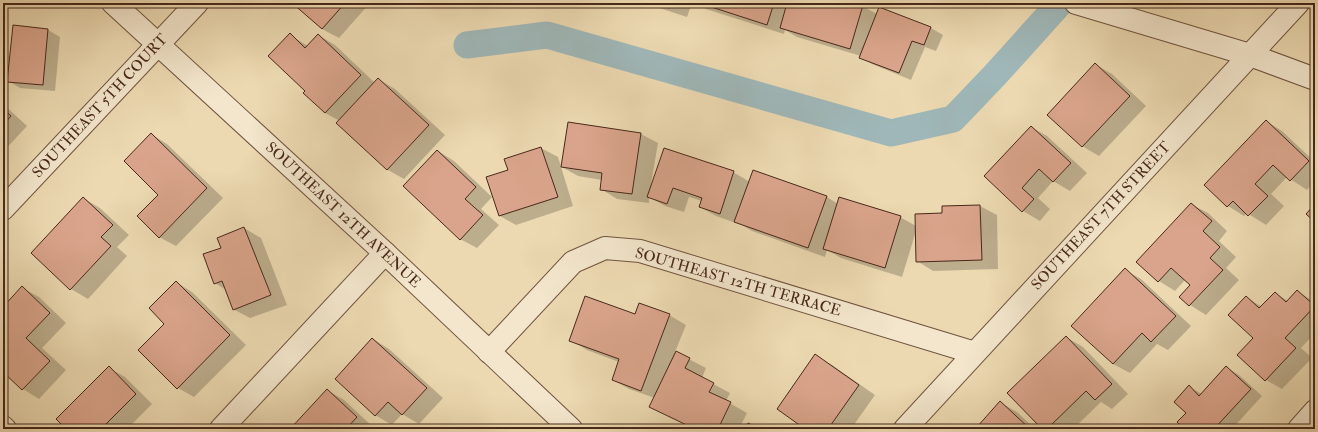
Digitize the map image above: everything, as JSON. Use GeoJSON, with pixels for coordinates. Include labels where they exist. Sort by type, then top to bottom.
{"type":"FeatureCollection","features":[{"type":"Feature","properties":{"kind":"street","name":"SOUTHEAST 12TH AVENUE"},"geometry":{"type":"LineString","coordinates":[[113,3],[385,253],[571,429]]}},
{"type":"Feature","properties":{"kind":"street","name":"SOUTHEAST 5TH COURT"},"geometry":{"type":"LineString","coordinates":[[3,209],[197,3]]}},
{"type":"Feature","properties":{"kind":"street","name":"SOUTHEAST 7TH STREET"},"geometry":{"type":"LineString","coordinates":[[905,429],[1298,3]]}},
{"type":"Feature","properties":{"kind":"street"},"geometry":{"type":"LineString","coordinates":[[1083,5],[1250,55],[1315,79]]}},
{"type":"Feature","properties":{"kind":"street","name":"SOUTHEAST 12TH TERRACE"},"geometry":{"type":"LineString","coordinates":[[489,352],[573,262],[605,248],[640,251],[975,353]]}},
{"type":"Feature","properties":{"kind":"street"},"geometry":{"type":"LineString","coordinates":[[221,429],[385,253]]}},
{"type":"Feature","properties":{"kind":"street"},"geometry":{"type":"LineString","coordinates":[[1299,429],[1315,411]]}},
{"type":"Feature","properties":{"kind":"building"},"geometry":{"type":"Polygon","coordinates":[[[292,3],[345,3],[322,29],[292,3]]]}},
{"type":"Feature","properties":{"kind":"building"},"geometry":{"type":"Polygon","coordinates":[[[654,3],[672,3],[670,8],[654,3]]]}},
{"type":"Feature","properties":{"kind":"building"},"geometry":{"type":"Polygon","coordinates":[[[699,3],[774,3],[767,25],[699,3]]]}},
{"type":"Feature","properties":{"kind":"building"},"geometry":{"type":"Polygon","coordinates":[[[787,3],[855,3],[863,5],[850,49],[780,28],[787,3]]]}},
{"type":"Feature","properties":{"kind":"building"},"geometry":{"type":"Polygon","coordinates":[[[879,7],[931,27],[924,45],[912,41],[899,73],[859,58],[879,7]]]}},
{"type":"Feature","properties":{"kind":"building"},"geometry":{"type":"Polygon","coordinates":[[[13,25],[48,29],[43,85],[7,82],[13,25]]]}},
{"type":"Feature","properties":{"kind":"building"},"geometry":{"type":"Polygon","coordinates":[[[290,33],[305,48],[318,34],[361,75],[325,113],[303,93],[305,91],[268,56],[290,33]]]}},
{"type":"Feature","properties":{"kind":"building"},"geometry":{"type":"Polygon","coordinates":[[[1095,63],[1130,96],[1082,147],[1047,115],[1095,63]]]}},
{"type":"Feature","properties":{"kind":"building"},"geometry":{"type":"Polygon","coordinates":[[[378,78],[429,125],[387,170],[336,123],[378,78]]]}},
{"type":"Feature","properties":{"kind":"building"},"geometry":{"type":"Polygon","coordinates":[[[3,109],[11,116],[3,125],[3,109]]]}},
{"type":"Feature","properties":{"kind":"building"},"geometry":{"type":"Polygon","coordinates":[[[1266,120],[1309,161],[1290,181],[1273,165],[1255,184],[1268,196],[1248,216],[1233,201],[1227,207],[1204,185],[1266,120]]]}},
{"type":"Feature","properties":{"kind":"building"},"geometry":{"type":"Polygon","coordinates":[[[568,122],[641,133],[632,194],[600,190],[602,173],[561,167],[568,122]]]}},
{"type":"Feature","properties":{"kind":"building"},"geometry":{"type":"Polygon","coordinates":[[[1031,126],[1071,163],[1053,182],[1039,169],[1022,188],[1034,199],[1022,212],[984,176],[1031,126]]]}},
{"type":"Feature","properties":{"kind":"building"},"geometry":{"type":"Polygon","coordinates":[[[151,133],[207,188],[159,238],[137,216],[158,195],[124,161],[151,133]]]}},
{"type":"Feature","properties":{"kind":"building"},"geometry":{"type":"Polygon","coordinates":[[[541,147],[558,197],[499,216],[486,177],[508,170],[504,159],[541,147]]]}},
{"type":"Feature","properties":{"kind":"building"},"geometry":{"type":"Polygon","coordinates":[[[664,148],[734,171],[720,214],[699,207],[702,198],[673,188],[667,204],[647,197],[664,148]]]}},
{"type":"Feature","properties":{"kind":"building"},"geometry":{"type":"Polygon","coordinates":[[[437,150],[476,187],[465,199],[483,215],[460,240],[403,186],[437,150]]]}},
{"type":"Feature","properties":{"kind":"building"},"geometry":{"type":"Polygon","coordinates":[[[753,170],[827,196],[808,248],[734,222],[753,170]]]}},
{"type":"Feature","properties":{"kind":"building"},"geometry":{"type":"Polygon","coordinates":[[[83,197],[113,225],[101,237],[111,246],[70,290],[31,253],[83,197]]]}},
{"type":"Feature","properties":{"kind":"building"},"geometry":{"type":"Polygon","coordinates":[[[839,197],[901,216],[885,268],[823,249],[839,197]]]}},
{"type":"Feature","properties":{"kind":"building"},"geometry":{"type":"Polygon","coordinates":[[[1191,203],[1212,221],[1203,231],[1220,247],[1210,258],[1223,270],[1189,306],[1179,297],[1190,285],[1171,268],[1158,282],[1136,262],[1191,203]]]}},
{"type":"Feature","properties":{"kind":"building"},"geometry":{"type":"Polygon","coordinates":[[[1315,204],[1315,222],[1306,214],[1315,204]]]}},
{"type":"Feature","properties":{"kind":"building"},"geometry":{"type":"Polygon","coordinates":[[[980,205],[982,260],[916,262],[915,214],[942,213],[942,206],[980,205]]]}},
{"type":"Feature","properties":{"kind":"building"},"geometry":{"type":"Polygon","coordinates":[[[244,227],[271,295],[233,310],[222,281],[214,284],[203,254],[221,248],[217,238],[244,227]]]}},
{"type":"Feature","properties":{"kind":"building"},"geometry":{"type":"Polygon","coordinates":[[[1125,268],[1176,316],[1151,342],[1142,333],[1113,364],[1071,326],[1125,268]]]}},
{"type":"Feature","properties":{"kind":"building"},"geometry":{"type":"Polygon","coordinates":[[[176,281],[230,335],[177,389],[138,350],[164,324],[149,308],[176,281]]]}},
{"type":"Feature","properties":{"kind":"building"},"geometry":{"type":"Polygon","coordinates":[[[22,286],[50,313],[26,338],[50,361],[22,390],[3,372],[3,307],[22,286]]]}},
{"type":"Feature","properties":{"kind":"building"},"geometry":{"type":"Polygon","coordinates":[[[1297,290],[1315,306],[1285,338],[1296,348],[1265,381],[1237,355],[1253,338],[1228,315],[1246,296],[1259,308],[1275,292],[1286,302],[1297,290]]]}},
{"type":"Feature","properties":{"kind":"building"},"geometry":{"type":"Polygon","coordinates":[[[585,296],[635,314],[639,303],[670,314],[641,391],[612,380],[619,359],[569,341],[585,296]]]}},
{"type":"Feature","properties":{"kind":"building"},"geometry":{"type":"Polygon","coordinates":[[[1066,336],[1112,384],[1095,400],[1086,391],[1047,429],[1042,429],[1007,393],[1066,336]]]}},
{"type":"Feature","properties":{"kind":"building"},"geometry":{"type":"Polygon","coordinates":[[[372,338],[427,388],[402,415],[388,402],[375,416],[335,379],[372,338]]]}},
{"type":"Feature","properties":{"kind":"building"},"geometry":{"type":"Polygon","coordinates":[[[676,351],[690,358],[685,368],[714,383],[709,392],[731,402],[718,429],[695,429],[649,407],[676,351]]]}},
{"type":"Feature","properties":{"kind":"building"},"geometry":{"type":"Polygon","coordinates":[[[815,354],[859,385],[828,429],[805,429],[777,409],[815,354]]]}},
{"type":"Feature","properties":{"kind":"building"},"geometry":{"type":"Polygon","coordinates":[[[109,366],[136,394],[101,429],[66,429],[56,419],[109,366]]]}},
{"type":"Feature","properties":{"kind":"building"},"geometry":{"type":"Polygon","coordinates":[[[1226,366],[1251,389],[1214,429],[1184,429],[1177,422],[1186,413],[1174,402],[1189,385],[1199,396],[1226,366]]]}},
{"type":"Feature","properties":{"kind":"building"},"geometry":{"type":"Polygon","coordinates":[[[327,389],[357,417],[346,429],[290,429],[327,389]]]}},
{"type":"Feature","properties":{"kind":"building"},"geometry":{"type":"Polygon","coordinates":[[[1000,401],[1030,429],[979,429],[977,427],[1000,401]]]}},
{"type":"Feature","properties":{"kind":"building"},"geometry":{"type":"Polygon","coordinates":[[[748,423],[760,429],[745,429],[748,423]]]}},
{"type":"Feature","properties":{"kind":"waterway"},"geometry":{"type":"LineString","coordinates":[[467,45],[547,35],[891,133],[953,119],[1060,3]]}}]}
